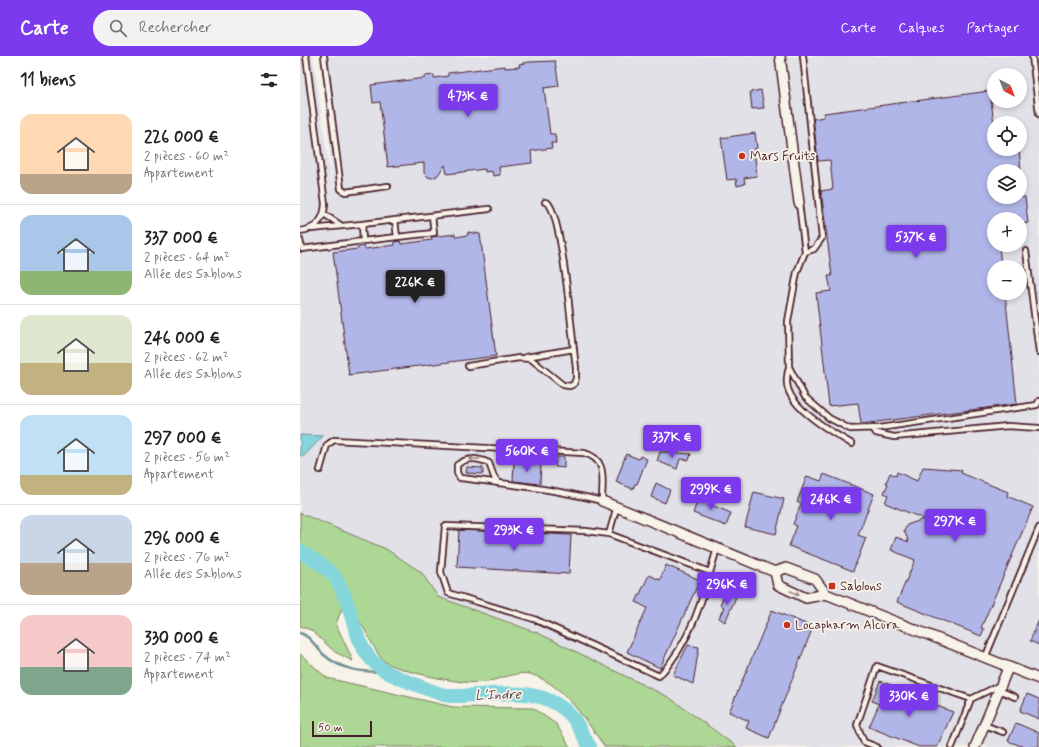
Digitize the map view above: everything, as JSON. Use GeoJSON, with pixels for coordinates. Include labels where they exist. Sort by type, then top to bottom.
{"type":"FeatureCollection","features":[{"type":"Feature","properties":{"kind":"street"},"geometry":{"type":"LineString","coordinates":[[780,56],[798,203]]}},
{"type":"Feature","properties":{"kind":"street"},"geometry":{"type":"LineString","coordinates":[[602,501],[775,572],[786,568],[815,579],[826,594],[1008,668],[1039,679]]}},
{"type":"Feature","properties":{"kind":"street"},"geometry":{"type":"LineString","coordinates":[[775,572],[778,586],[806,598],[826,594]]}},
{"type":"Feature","properties":{"kind":"street"},"geometry":{"type":"LineString","coordinates":[[975,747],[1008,668]]}},
{"type":"Feature","properties":{"kind":"lane"},"geometry":{"type":"LineString","coordinates":[[306,56],[325,204],[324,214],[320,222],[310,230]]}},
{"type":"Feature","properties":{"kind":"lane"},"geometry":{"type":"LineString","coordinates":[[324,56],[341,189],[345,192],[388,186]]}},
{"type":"Feature","properties":{"kind":"lane"},"geometry":{"type":"LineString","coordinates":[[803,56],[822,238],[814,250],[805,252]]}},
{"type":"Feature","properties":{"kind":"lane"},"geometry":{"type":"LineString","coordinates":[[1032,56],[1039,114]]}},
{"type":"Feature","properties":{"kind":"lane"},"geometry":{"type":"LineString","coordinates":[[519,358],[531,359],[563,385],[570,386],[574,384],[576,378],[574,349],[559,235],[553,211],[548,202],[545,202]]}},
{"type":"Feature","properties":{"kind":"lane"},"geometry":{"type":"LineString","coordinates":[[798,203],[805,252],[797,272],[788,321],[789,367],[786,380],[793,399],[805,413],[852,444]]}},
{"type":"Feature","properties":{"kind":"lane"},"geometry":{"type":"LineString","coordinates":[[300,231],[489,209]]}},
{"type":"Feature","properties":{"kind":"lane"},"geometry":{"type":"LineString","coordinates":[[324,214],[342,226]]}},
{"type":"Feature","properties":{"kind":"lane"},"geometry":{"type":"LineString","coordinates":[[300,240],[302,249],[434,233],[432,216]]}},
{"type":"Feature","properties":{"kind":"lane"},"geometry":{"type":"LineString","coordinates":[[395,220],[397,238]]}},
{"type":"Feature","properties":{"kind":"lane"},"geometry":{"type":"LineString","coordinates":[[362,224],[363,241]]}},
{"type":"Feature","properties":{"kind":"lane"},"geometry":{"type":"LineString","coordinates":[[1026,252],[1039,352]]}},
{"type":"Feature","properties":{"kind":"lane"},"geometry":{"type":"LineString","coordinates":[[468,366],[574,349]]}},
{"type":"Feature","properties":{"kind":"lane"},"geometry":{"type":"LineString","coordinates":[[789,367],[806,396],[829,418],[850,429],[872,428],[1038,405],[1039,401]]}},
{"type":"Feature","properties":{"kind":"lane"},"geometry":{"type":"LineString","coordinates":[[872,428],[876,433],[894,437],[1008,426],[1039,428]]}},
{"type":"Feature","properties":{"kind":"lane"},"geometry":{"type":"LineString","coordinates":[[320,470],[327,446],[334,440],[584,453],[594,455],[601,465],[602,501],[563,491],[499,483],[460,478],[456,473],[457,465],[465,459],[480,459],[489,463],[494,477],[499,483]]}},
{"type":"Feature","properties":{"kind":"lane"},"geometry":{"type":"LineString","coordinates":[[608,534],[617,506]]}},
{"type":"Feature","properties":{"kind":"lane"},"geometry":{"type":"LineString","coordinates":[[710,572],[608,534],[445,526],[441,572],[448,593],[534,619],[660,676],[670,664],[690,632],[701,606],[717,548]]}},
{"type":"Feature","properties":{"kind":"lane"},"geometry":{"type":"LineString","coordinates":[[984,658],[1038,531]]}},
{"type":"Feature","properties":{"kind":"lane"},"geometry":{"type":"LineString","coordinates":[[877,747],[864,742],[857,725],[877,666],[971,699],[1000,687],[1015,697]]}},
{"type":"Feature","properties":{"kind":"lane"},"geometry":{"type":"LineString","coordinates":[[952,747],[971,699]]}},
{"type":"Feature","properties":{"kind":"lane"},"geometry":{"type":"LineString","coordinates":[[984,725],[1003,732]]}},
{"type":"Feature","properties":{"kind":"shaded area"},"geometry":{"type":"Polygon","coordinates":[[[300,56],[313,56],[333,193],[322,56],[1039,56],[1039,747],[990,747],[984,745],[983,747],[738,747],[670,698],[538,633],[438,597],[421,572],[386,549],[300,513],[300,56]]]}},
{"type":"Feature","properties":{"kind":"green space"},"geometry":{"type":"Polygon","coordinates":[[[300,513],[386,549],[421,572],[438,597],[538,633],[670,698],[737,747],[605,747],[573,704],[563,694],[542,679],[525,673],[485,682],[464,682],[419,674],[393,666],[382,659],[359,621],[342,608],[336,624],[353,661],[335,652],[311,630],[300,626],[300,513]]]}},
{"type":"Feature","properties":{"kind":"green space"},"geometry":{"type":"Polygon","coordinates":[[[300,654],[327,678],[453,707],[533,708],[556,724],[570,747],[300,747],[300,654]]]}},
{"type":"Feature","properties":{"kind":"water"},"geometry":{"type":"Polygon","coordinates":[[[300,435],[323,436],[304,456],[300,456],[300,435]]]}},
{"type":"Feature","properties":{"kind":"building"},"geometry":{"type":"Polygon","coordinates":[[[555,61],[559,86],[544,88],[550,134],[555,134],[556,143],[551,143],[552,148],[531,151],[532,163],[499,167],[500,175],[493,176],[492,171],[485,172],[485,169],[447,174],[445,165],[437,176],[432,178],[428,177],[424,173],[424,163],[388,167],[380,102],[373,103],[371,85],[425,78],[425,76],[434,75],[434,78],[448,76],[448,73],[505,66],[505,68],[520,67],[519,64],[529,62],[555,61]]]}},
{"type":"Feature","properties":{"kind":"building"},"geometry":{"type":"Polygon","coordinates":[[[761,90],[764,108],[752,109],[750,92],[761,90]]]}},
{"type":"Feature","properties":{"kind":"building"},"geometry":{"type":"Polygon","coordinates":[[[987,91],[987,108],[992,108],[993,116],[987,116],[987,156],[1020,156],[1020,164],[987,164],[987,204],[1026,204],[1027,212],[987,212],[987,252],[1000,252],[1000,260],[987,260],[987,300],[1006,300],[1017,404],[861,424],[858,403],[829,406],[816,293],[831,291],[828,276],[832,276],[821,191],[833,189],[830,160],[818,161],[813,119],[824,117],[824,113],[987,91]]]}},
{"type":"Feature","properties":{"kind":"building"},"geometry":{"type":"Polygon","coordinates":[[[755,133],[757,148],[754,149],[757,176],[744,178],[745,184],[737,186],[736,179],[727,180],[721,138],[755,133]]]}},
{"type":"Feature","properties":{"kind":"building"},"geometry":{"type":"Polygon","coordinates":[[[468,232],[480,234],[496,356],[349,375],[333,252],[358,249],[358,247],[364,246],[365,249],[395,245],[394,242],[400,241],[401,244],[432,240],[431,237],[455,234],[456,237],[468,235],[468,232]]]}},
{"type":"Feature","properties":{"kind":"building"},"geometry":{"type":"Polygon","coordinates":[[[660,452],[691,454],[689,460],[680,459],[677,469],[657,461],[660,452]]]}},
{"type":"Feature","properties":{"kind":"building"},"geometry":{"type":"Polygon","coordinates":[[[626,454],[639,459],[640,456],[647,459],[637,484],[635,484],[633,489],[616,482],[626,454]]]}},
{"type":"Feature","properties":{"kind":"building"},"geometry":{"type":"Polygon","coordinates":[[[556,457],[564,457],[564,468],[555,467],[556,457]]]}},
{"type":"Feature","properties":{"kind":"building"},"geometry":{"type":"Polygon","coordinates":[[[514,462],[541,464],[540,484],[513,481],[514,462]]]}},
{"type":"Feature","properties":{"kind":"building"},"geometry":{"type":"Polygon","coordinates":[[[467,467],[483,468],[483,474],[466,473],[467,467]]]}},
{"type":"Feature","properties":{"kind":"building"},"geometry":{"type":"Polygon","coordinates":[[[923,467],[962,470],[961,473],[1008,492],[1007,496],[1033,507],[981,628],[984,629],[981,636],[897,602],[915,560],[891,550],[896,537],[909,542],[904,531],[907,525],[924,519],[885,503],[888,495],[884,493],[888,484],[886,483],[890,473],[896,476],[897,472],[917,481],[923,467]]]}},
{"type":"Feature","properties":{"kind":"building"},"geometry":{"type":"Polygon","coordinates":[[[824,474],[874,494],[858,535],[866,538],[853,571],[789,546],[797,526],[793,524],[801,504],[797,502],[807,476],[821,481],[824,474]]]}},
{"type":"Feature","properties":{"kind":"building"},"geometry":{"type":"Polygon","coordinates":[[[656,483],[670,490],[665,503],[651,497],[656,483]]]}},
{"type":"Feature","properties":{"kind":"building"},"geometry":{"type":"Polygon","coordinates":[[[754,492],[784,499],[776,534],[745,527],[754,492]]]}},
{"type":"Feature","properties":{"kind":"building"},"geometry":{"type":"Polygon","coordinates":[[[700,494],[711,498],[709,504],[731,513],[726,526],[693,513],[700,494]]]}},
{"type":"Feature","properties":{"kind":"building"},"geometry":{"type":"Polygon","coordinates":[[[459,530],[571,535],[569,574],[457,567],[459,530]]]}},
{"type":"Feature","properties":{"kind":"building"},"geometry":{"type":"Polygon","coordinates":[[[666,565],[700,580],[660,668],[627,652],[647,608],[636,602],[649,575],[660,580],[666,565]]]}},
{"type":"Feature","properties":{"kind":"building"},"geometry":{"type":"Polygon","coordinates":[[[725,592],[736,597],[725,622],[719,618],[724,607],[720,605],[725,592]]]}},
{"type":"Feature","properties":{"kind":"building"},"geometry":{"type":"Polygon","coordinates":[[[772,610],[813,627],[769,738],[746,728],[749,721],[729,712],[772,610]]]}},
{"type":"Feature","properties":{"kind":"building"},"geometry":{"type":"Polygon","coordinates":[[[1039,620],[1039,645],[1030,641],[1039,620]]]}},
{"type":"Feature","properties":{"kind":"building"},"geometry":{"type":"Polygon","coordinates":[[[688,645],[699,647],[693,684],[673,675],[688,645]]]}},
{"type":"Feature","properties":{"kind":"building"},"geometry":{"type":"Polygon","coordinates":[[[880,681],[891,685],[890,688],[953,712],[937,747],[919,747],[869,727],[879,704],[872,701],[880,681]]]}},
{"type":"Feature","properties":{"kind":"building"},"geometry":{"type":"Polygon","coordinates":[[[1027,694],[1039,699],[1039,719],[1020,711],[1027,694]]]}},
{"type":"Feature","properties":{"kind":"building"},"geometry":{"type":"Polygon","coordinates":[[[1016,723],[1039,733],[1039,747],[1024,747],[1008,741],[1016,723]]]}},
{"type":"Feature","properties":{"kind":"waterway","name":"L'Indre"},"geometry":{"type":"LineString","coordinates":[[300,551],[324,567],[336,579],[348,604],[360,642],[366,654],[375,664],[399,678],[437,693],[449,696],[515,694],[531,695],[546,699],[560,706],[573,718],[590,747]]}},
{"type":"Feature","properties":{"kind":"waterway"},"geometry":{"type":"LineString","coordinates":[[300,633],[307,636],[323,654],[337,664],[361,671],[387,672]]}},
{"type":"Feature","properties":{"kind":"place","name":"Mars Fruits"},"geometry":{"type":"Point","coordinates":[742,156]}},
{"type":"Feature","properties":{"kind":"place","name":"Sablons"},"geometry":{"type":"Point","coordinates":[832,586]}},
{"type":"Feature","properties":{"kind":"place","name":"Locapharm Alcura"},"geometry":{"type":"Point","coordinates":[787,625]}}]}
